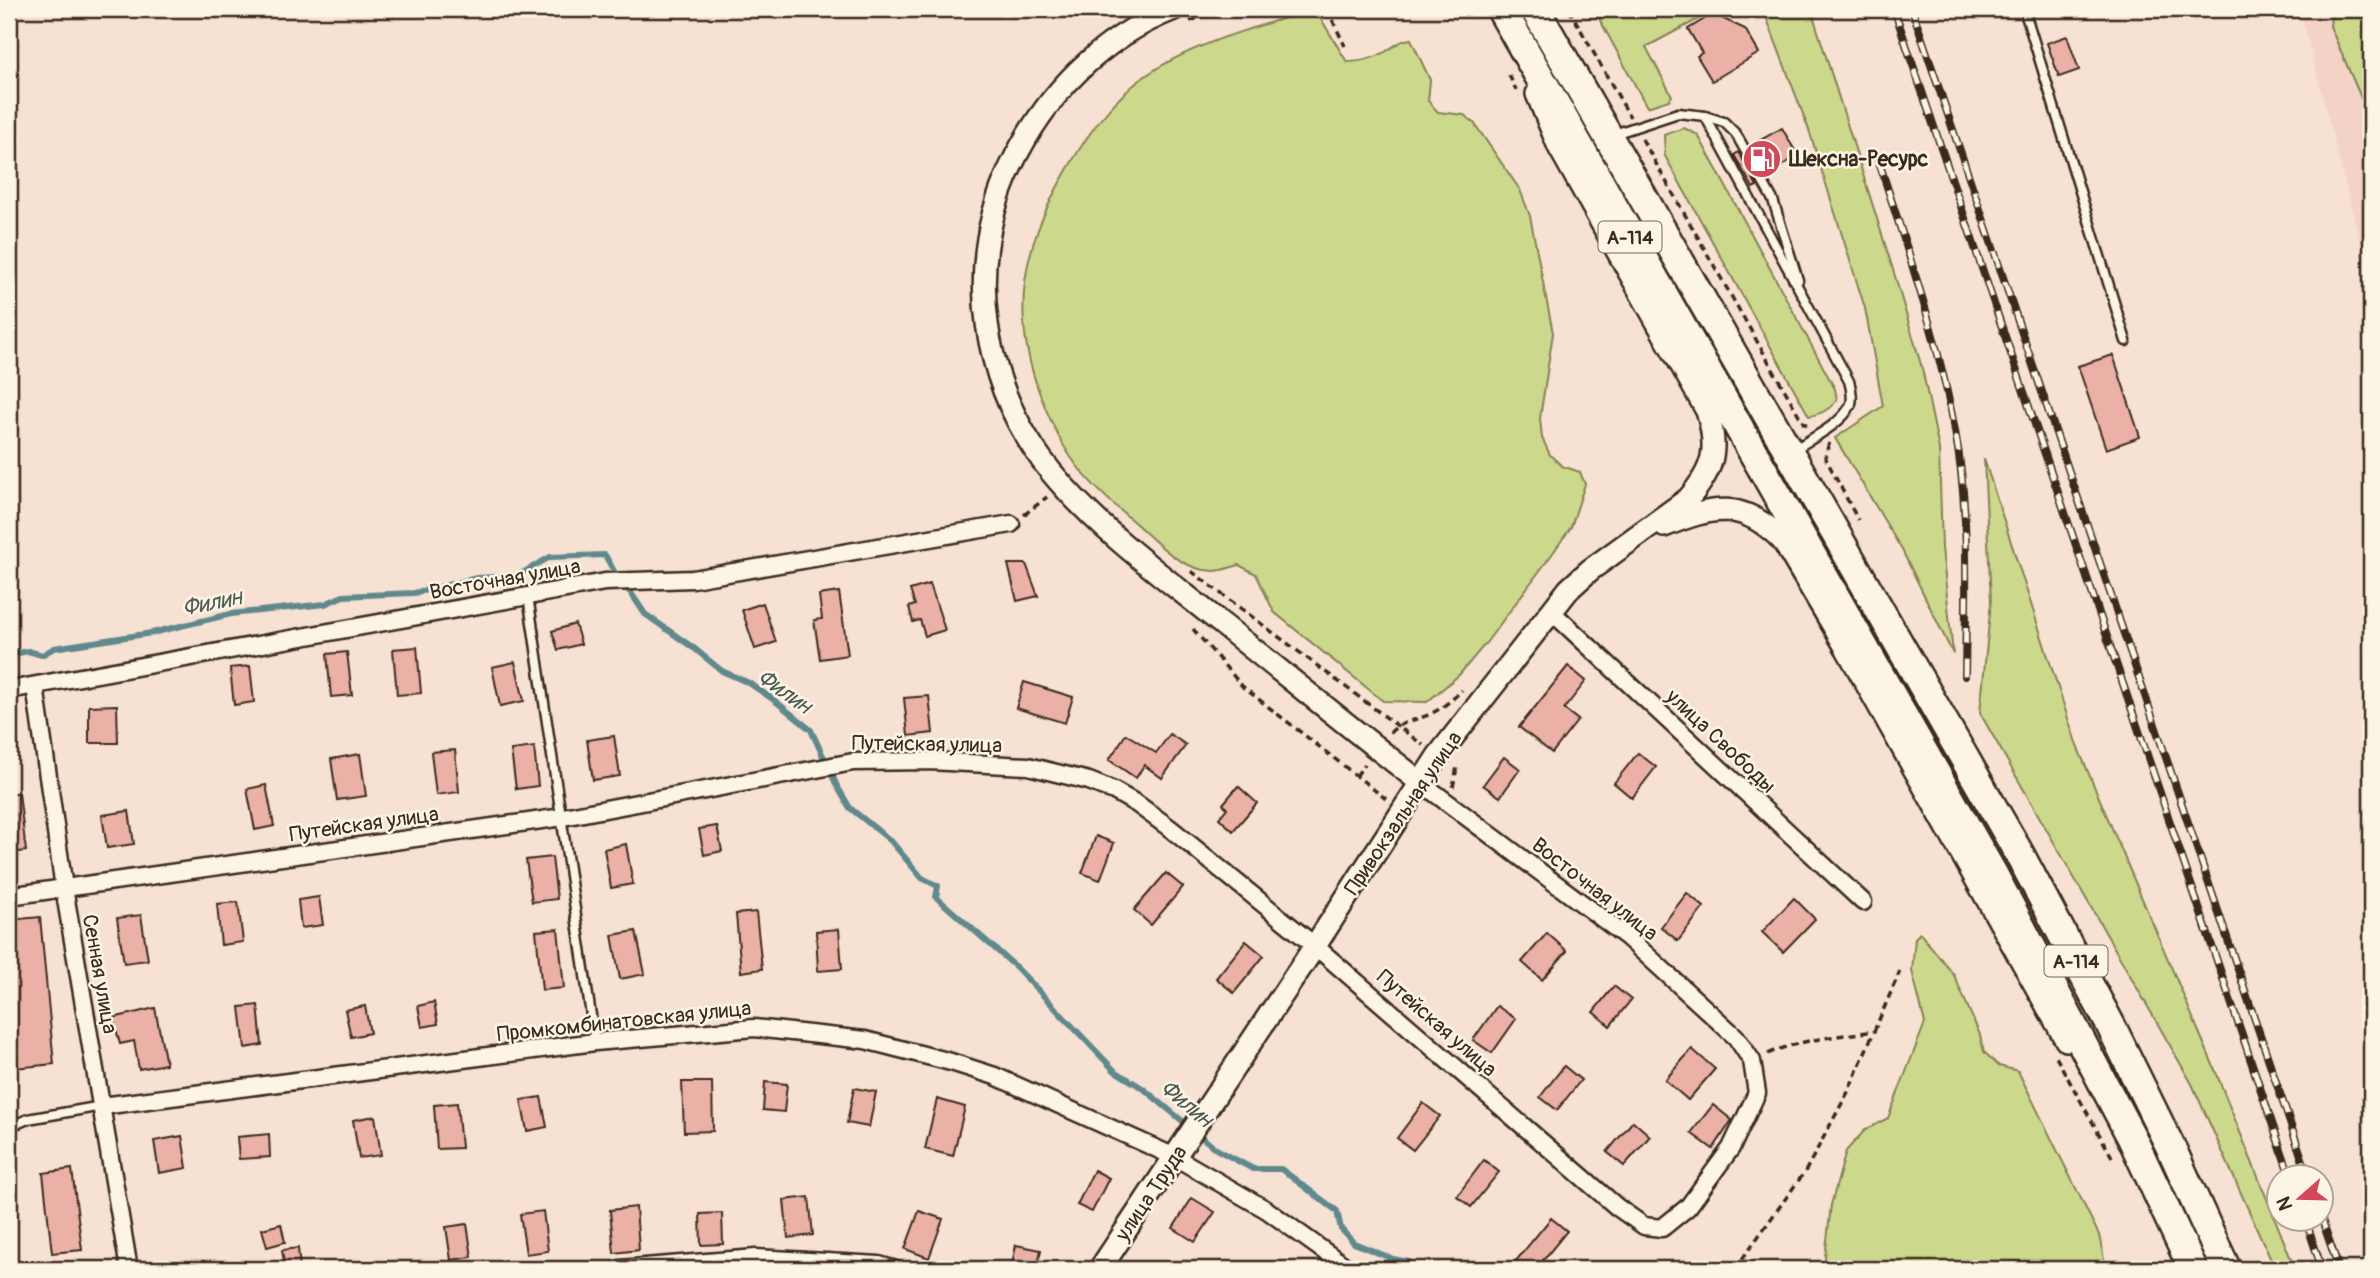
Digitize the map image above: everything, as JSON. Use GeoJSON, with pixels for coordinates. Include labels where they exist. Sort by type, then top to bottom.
{"type":"FeatureCollection","features":[{"type":"Feature","properties":{"kind":"highway","name":"А-114"},"geometry":{"type":"LineString","coordinates":[[1501,9],[1994,876],[2081,1037],[2193,1269]]}},
{"type":"Feature","properties":{"kind":"highway","name":"А-114"},"geometry":{"type":"LineString","coordinates":[[1535,9],[2033,879],[2173,1152],[2226,1269]]}},
{"type":"Feature","properties":{"kind":"street"},"geometry":{"type":"LineString","coordinates":[[1501,9],[1559,147],[1707,411],[1714,432],[1714,451],[1709,470],[1701,484],[1681,504],[1636,537]]}},
{"type":"Feature","properties":{"kind":"street"},"geometry":{"type":"LineString","coordinates":[[1177,16],[1132,29],[1067,81],[1041,113],[1020,148],[996,204],[987,243],[983,281],[995,364],[1015,413],[1032,444],[1051,472],[1082,506],[1156,571],[1420,782]]}},
{"type":"Feature","properties":{"kind":"street"},"geometry":{"type":"LineString","coordinates":[[1636,537],[1687,517],[1722,508],[1740,511],[1756,518],[1783,541],[1973,872],[2049,1012],[2168,1213]]}},
{"type":"Feature","properties":{"kind":"street","name":"Восточная улица"},"geometry":{"type":"LineString","coordinates":[[9,690],[605,582],[693,579],[1011,524]]}},
{"type":"Feature","properties":{"kind":"street","name":"Привокзальная улица"},"geometry":{"type":"LineString","coordinates":[[1201,1116],[1438,756],[1569,589],[1590,570],[1636,537]]}},
{"type":"Feature","properties":{"kind":"street","name":"улица Свободы"},"geometry":{"type":"LineString","coordinates":[[1551,611],[1863,902]]}},
{"type":"Feature","properties":{"kind":"street","name":"Сенная улица"},"geometry":{"type":"LineString","coordinates":[[35,686],[64,888],[129,1269]]}},
{"type":"Feature","properties":{"kind":"street","name":"Путейская улица"},"geometry":{"type":"LineString","coordinates":[[9,895],[563,817],[819,766],[853,762],[929,761],[1028,766],[1089,781],[1114,791],[1145,810],[1236,880],[1617,1207],[1644,1226],[1662,1228],[1688,1207],[1731,1147],[1757,1093],[1752,1061]]}},
{"type":"Feature","properties":{"kind":"street","name":"Восточная улица"},"geometry":{"type":"LineString","coordinates":[[1420,782],[1627,937],[1736,1037],[1752,1061]]}},
{"type":"Feature","properties":{"kind":"street","name":"Промкомбинатовская улица"},"geometry":{"type":"LineString","coordinates":[[102,1106],[596,1042],[754,1028],[865,1040],[995,1076],[1175,1157],[1267,1210],[1349,1269]]}},
{"type":"Feature","properties":{"kind":"street","name":"улица Труда"},"geometry":{"type":"LineString","coordinates":[[1100,1269],[1201,1116]]}},
{"type":"Feature","properties":{"kind":"street"},"geometry":{"type":"LineString","coordinates":[[620,1269],[756,1258],[878,1265],[893,1269]]}},
{"type":"Feature","properties":{"kind":"lane"},"geometry":{"type":"LineString","coordinates":[[2024,9],[2126,341]]}},
{"type":"Feature","properties":{"kind":"lane"},"geometry":{"type":"LineString","coordinates":[[1607,136],[1678,113],[1705,116],[1730,126],[1773,200],[1805,300]]}},
{"type":"Feature","properties":{"kind":"lane"},"geometry":{"type":"LineString","coordinates":[[1705,116],[1852,391],[1851,404],[1829,428],[1790,452]]}},
{"type":"Feature","properties":{"kind":"lane"},"geometry":{"type":"LineString","coordinates":[[528,596],[596,1042]]}},
{"type":"Feature","properties":{"kind":"lane"},"geometry":{"type":"LineString","coordinates":[[9,1127],[28,1119],[102,1106]]}},
{"type":"Feature","properties":{"kind":"path"},"geometry":{"type":"LineString","coordinates":[[1177,16],[1222,9]]}},
{"type":"Feature","properties":{"kind":"path"},"geometry":{"type":"LineString","coordinates":[[1327,9],[1345,46]]}},
{"type":"Feature","properties":{"kind":"path"},"geometry":{"type":"LineString","coordinates":[[1508,74],[1520,97]]}},
{"type":"Feature","properties":{"kind":"path"},"geometry":{"type":"LineString","coordinates":[[1011,524],[1047,497],[1041,488]]}},
{"type":"Feature","properties":{"kind":"path"},"geometry":{"type":"LineString","coordinates":[[1186,569],[1195,573],[1410,736]]}},
{"type":"Feature","properties":{"kind":"path"},"geometry":{"type":"LineString","coordinates":[[1192,628],[1243,687],[1371,789]]}},
{"type":"Feature","properties":{"kind":"path"},"geometry":{"type":"LineString","coordinates":[[1396,725],[1427,716],[1440,709],[1466,685]]}},
{"type":"Feature","properties":{"kind":"path"},"geometry":{"type":"LineString","coordinates":[[1453,788],[1456,768],[1465,757]]}},
{"type":"Feature","properties":{"kind":"path"},"geometry":{"type":"LineString","coordinates":[[1735,1269],[1806,1170],[1848,1092],[1900,971]]}},
{"type":"Feature","properties":{"kind":"path"},"geometry":{"type":"LineString","coordinates":[[1752,1061],[1778,1049],[1836,1036],[1875,1031]]}},
{"type":"Feature","properties":{"kind":"shaded area"},"geometry":{"type":"Polygon","coordinates":[[[2300,9],[2371,9],[2371,283],[2300,9]]]}},
{"type":"Feature","properties":{"kind":"green space"},"geometry":{"type":"Polygon","coordinates":[[[1315,9],[1347,62],[1371,58],[1411,39],[1430,80],[1428,101],[1438,112],[1464,115],[1474,123],[1520,190],[1530,216],[1553,333],[1540,418],[1542,438],[1550,455],[1562,466],[1580,472],[1585,484],[1571,527],[1550,557],[1459,675],[1427,702],[1383,701],[1274,612],[1256,574],[1239,565],[1214,571],[1191,566],[1161,547],[1095,487],[1070,455],[1041,397],[1025,337],[1025,281],[1039,226],[1075,157],[1110,108],[1144,77],[1183,54],[1226,37],[1315,9]]]}},
{"type":"Feature","properties":{"kind":"green space"},"geometry":{"type":"Polygon","coordinates":[[[1594,9],[1717,9],[1646,47],[1672,96],[1669,100],[1647,107],[1594,9]]]}},
{"type":"Feature","properties":{"kind":"green space"},"geometry":{"type":"Polygon","coordinates":[[[1738,9],[1811,9],[1922,368],[1939,449],[1942,548],[1953,654],[1902,550],[1835,438],[1883,406],[1865,308],[1809,130],[1765,14],[1738,9]]]}},
{"type":"Feature","properties":{"kind":"green space"},"geometry":{"type":"Polygon","coordinates":[[[2332,9],[2371,9],[2371,121],[2330,26],[2332,9]]]}},
{"type":"Feature","properties":{"kind":"green space"},"geometry":{"type":"Polygon","coordinates":[[[1684,128],[1698,135],[1835,389],[1837,400],[1825,411],[1809,416],[1665,156],[1664,135],[1684,128]]]}},
{"type":"Feature","properties":{"kind":"green space"},"geometry":{"type":"Polygon","coordinates":[[[1984,459],[2077,746],[2264,1192],[2264,1232],[2280,1232],[2295,1269],[2275,1269],[2192,1084],[1980,713],[1991,602],[1984,459]]]}},
{"type":"Feature","properties":{"kind":"green space"},"geometry":{"type":"Polygon","coordinates":[[[1920,933],[1954,975],[1980,1035],[1984,1052],[1999,1066],[2018,1071],[2099,1235],[2106,1269],[1821,1269],[1824,1267],[1831,1205],[1846,1151],[1865,1130],[1888,1118],[1925,1023],[1912,971],[1915,938],[1920,933]]]}},
{"type":"Feature","properties":{"kind":"building"},"geometry":{"type":"Polygon","coordinates":[[[1713,14],[1745,29],[1759,53],[1712,81],[1697,56],[1702,53],[1688,29],[1713,14]]]}},
{"type":"Feature","properties":{"kind":"building"},"geometry":{"type":"Polygon","coordinates":[[[2067,36],[2079,70],[2059,77],[2047,43],[2067,36]]]}},
{"type":"Feature","properties":{"kind":"building"},"geometry":{"type":"Polygon","coordinates":[[[1782,128],[1798,156],[1767,174],[1769,179],[1750,146],[1782,128]]]}},
{"type":"Feature","properties":{"kind":"building"},"geometry":{"type":"Polygon","coordinates":[[[1739,152],[1757,186],[1753,188],[1734,155],[1739,152]]]}},
{"type":"Feature","properties":{"kind":"building"},"geometry":{"type":"Polygon","coordinates":[[[2113,355],[2140,437],[2106,449],[2078,366],[2113,355]]]}},
{"type":"Feature","properties":{"kind":"building"},"geometry":{"type":"Polygon","coordinates":[[[1008,564],[1026,564],[1038,596],[1017,601],[1008,564]]]}},
{"type":"Feature","properties":{"kind":"building"},"geometry":{"type":"Polygon","coordinates":[[[930,584],[945,630],[925,636],[920,620],[913,622],[909,607],[915,605],[910,590],[930,584]]]}},
{"type":"Feature","properties":{"kind":"building"},"geometry":{"type":"Polygon","coordinates":[[[839,592],[848,655],[820,659],[814,620],[822,619],[819,595],[839,592]]]}},
{"type":"Feature","properties":{"kind":"building"},"geometry":{"type":"Polygon","coordinates":[[[763,603],[776,642],[755,649],[742,610],[763,603]]]}},
{"type":"Feature","properties":{"kind":"building"},"geometry":{"type":"Polygon","coordinates":[[[575,624],[581,644],[558,650],[552,631],[575,624]]]}},
{"type":"Feature","properties":{"kind":"building"},"geometry":{"type":"Polygon","coordinates":[[[417,647],[421,693],[397,695],[393,649],[417,647]]]}},
{"type":"Feature","properties":{"kind":"building"},"geometry":{"type":"Polygon","coordinates":[[[347,652],[352,695],[331,697],[327,654],[347,652]]]}},
{"type":"Feature","properties":{"kind":"building"},"geometry":{"type":"Polygon","coordinates":[[[515,662],[524,701],[500,706],[492,667],[515,662]]]}},
{"type":"Feature","properties":{"kind":"building"},"geometry":{"type":"Polygon","coordinates":[[[250,666],[254,702],[234,705],[230,668],[250,666]]]}},
{"type":"Feature","properties":{"kind":"building"},"geometry":{"type":"Polygon","coordinates":[[[1568,666],[1586,681],[1564,709],[1578,720],[1552,753],[1519,727],[1568,666]]]}},
{"type":"Feature","properties":{"kind":"building"},"geometry":{"type":"Polygon","coordinates":[[[1024,682],[1073,697],[1065,723],[1016,708],[1024,682]]]}},
{"type":"Feature","properties":{"kind":"building"},"geometry":{"type":"Polygon","coordinates":[[[929,696],[933,733],[908,736],[904,698],[929,696]]]}},
{"type":"Feature","properties":{"kind":"building"},"geometry":{"type":"Polygon","coordinates":[[[117,705],[118,743],[89,743],[89,706],[117,705]]]}},
{"type":"Feature","properties":{"kind":"building"},"geometry":{"type":"Polygon","coordinates":[[[1126,734],[1156,753],[1170,734],[1186,745],[1162,778],[1144,765],[1136,778],[1109,760],[1126,734]]]}},
{"type":"Feature","properties":{"kind":"building"},"geometry":{"type":"Polygon","coordinates":[[[614,736],[620,776],[593,780],[587,740],[614,736]]]}},
{"type":"Feature","properties":{"kind":"building"},"geometry":{"type":"Polygon","coordinates":[[[534,747],[538,786],[516,789],[511,750],[534,747]]]}},
{"type":"Feature","properties":{"kind":"building"},"geometry":{"type":"Polygon","coordinates":[[[455,750],[459,792],[436,795],[431,752],[455,750]]]}},
{"type":"Feature","properties":{"kind":"building"},"geometry":{"type":"Polygon","coordinates":[[[1638,753],[1656,767],[1632,798],[1614,783],[1638,753]]]}},
{"type":"Feature","properties":{"kind":"building"},"geometry":{"type":"Polygon","coordinates":[[[360,754],[366,796],[337,800],[331,759],[360,754]]]}},
{"type":"Feature","properties":{"kind":"building"},"geometry":{"type":"Polygon","coordinates":[[[1504,757],[1520,769],[1500,797],[1483,785],[1504,757]]]}},
{"type":"Feature","properties":{"kind":"building"},"geometry":{"type":"Polygon","coordinates":[[[266,785],[274,826],[255,830],[247,789],[266,785]]]}},
{"type":"Feature","properties":{"kind":"building"},"geometry":{"type":"Polygon","coordinates":[[[1238,786],[1257,803],[1233,831],[1219,818],[1227,808],[1223,804],[1238,786]]]}},
{"type":"Feature","properties":{"kind":"building"},"geometry":{"type":"Polygon","coordinates":[[[9,793],[19,793],[26,851],[9,853],[9,793]]]}},
{"type":"Feature","properties":{"kind":"building"},"geometry":{"type":"Polygon","coordinates":[[[129,811],[134,844],[107,848],[102,815],[129,811]]]}},
{"type":"Feature","properties":{"kind":"building"},"geometry":{"type":"Polygon","coordinates":[[[717,826],[722,851],[704,855],[699,829],[717,826]]]}},
{"type":"Feature","properties":{"kind":"building"},"geometry":{"type":"Polygon","coordinates":[[[1096,836],[1114,843],[1100,880],[1082,873],[1096,836]]]}},
{"type":"Feature","properties":{"kind":"building"},"geometry":{"type":"Polygon","coordinates":[[[626,844],[633,884],[611,888],[604,849],[626,844]]]}},
{"type":"Feature","properties":{"kind":"building"},"geometry":{"type":"Polygon","coordinates":[[[552,857],[557,899],[532,902],[526,860],[552,857]]]}},
{"type":"Feature","properties":{"kind":"building"},"geometry":{"type":"Polygon","coordinates":[[[1166,873],[1183,887],[1151,925],[1134,910],[1166,873]]]}},
{"type":"Feature","properties":{"kind":"building"},"geometry":{"type":"Polygon","coordinates":[[[1687,893],[1704,907],[1678,941],[1661,927],[1687,893]]]}},
{"type":"Feature","properties":{"kind":"building"},"geometry":{"type":"Polygon","coordinates":[[[319,897],[323,925],[301,928],[298,900],[319,897]]]}},
{"type":"Feature","properties":{"kind":"building"},"geometry":{"type":"Polygon","coordinates":[[[1794,898],[1815,919],[1783,952],[1762,932],[1794,898]]]}},
{"type":"Feature","properties":{"kind":"building"},"geometry":{"type":"Polygon","coordinates":[[[238,902],[243,942],[221,945],[217,904],[238,902]]]}},
{"type":"Feature","properties":{"kind":"building"},"geometry":{"type":"Polygon","coordinates":[[[756,912],[762,969],[741,972],[736,914],[756,912]]]}},
{"type":"Feature","properties":{"kind":"building"},"geometry":{"type":"Polygon","coordinates":[[[141,915],[148,960],[124,963],[117,918],[141,915]]]}},
{"type":"Feature","properties":{"kind":"building"},"geometry":{"type":"Polygon","coordinates":[[[40,917],[54,1064],[15,1068],[9,1006],[9,920],[40,917]]]}},
{"type":"Feature","properties":{"kind":"building"},"geometry":{"type":"Polygon","coordinates":[[[558,929],[564,988],[542,990],[536,931],[558,929]]]}},
{"type":"Feature","properties":{"kind":"building"},"geometry":{"type":"Polygon","coordinates":[[[839,929],[842,969],[818,971],[816,931],[839,929]]]}},
{"type":"Feature","properties":{"kind":"building"},"geometry":{"type":"Polygon","coordinates":[[[636,931],[645,974],[620,979],[612,935],[636,931]]]}},
{"type":"Feature","properties":{"kind":"building"},"geometry":{"type":"Polygon","coordinates":[[[1547,933],[1567,951],[1542,980],[1522,962],[1547,933]]]}},
{"type":"Feature","properties":{"kind":"building"},"geometry":{"type":"Polygon","coordinates":[[[1246,941],[1264,956],[1234,993],[1216,978],[1246,941]]]}},
{"type":"Feature","properties":{"kind":"building"},"geometry":{"type":"Polygon","coordinates":[[[1614,986],[1631,1000],[1610,1026],[1593,1012],[1614,986]]]}},
{"type":"Feature","properties":{"kind":"building"},"geometry":{"type":"Polygon","coordinates":[[[434,1002],[438,1024],[422,1027],[418,1006],[434,1002]]]}},
{"type":"Feature","properties":{"kind":"building"},"geometry":{"type":"Polygon","coordinates":[[[258,1005],[262,1045],[245,1048],[240,1007],[258,1005]]]}},
{"type":"Feature","properties":{"kind":"building"},"geometry":{"type":"Polygon","coordinates":[[[365,1006],[370,1033],[351,1037],[345,1010],[365,1006]]]}},
{"type":"Feature","properties":{"kind":"building"},"geometry":{"type":"Polygon","coordinates":[[[1497,1006],[1516,1019],[1492,1053],[1473,1040],[1497,1006]]]}},
{"type":"Feature","properties":{"kind":"building"},"geometry":{"type":"Polygon","coordinates":[[[155,1008],[166,1064],[139,1069],[134,1041],[120,1044],[113,1018],[155,1008]]]}},
{"type":"Feature","properties":{"kind":"building"},"geometry":{"type":"Polygon","coordinates":[[[1692,1049],[1715,1069],[1688,1100],[1665,1080],[1692,1049]]]}},
{"type":"Feature","properties":{"kind":"building"},"geometry":{"type":"Polygon","coordinates":[[[1564,1066],[1581,1080],[1557,1110],[1540,1097],[1564,1066]]]}},
{"type":"Feature","properties":{"kind":"building"},"geometry":{"type":"Polygon","coordinates":[[[682,1082],[712,1082],[713,1131],[684,1132],[682,1082]]]}},
{"type":"Feature","properties":{"kind":"building"},"geometry":{"type":"Polygon","coordinates":[[[765,1082],[787,1084],[784,1112],[763,1110],[765,1082]]]}},
{"type":"Feature","properties":{"kind":"building"},"geometry":{"type":"Polygon","coordinates":[[[854,1088],[876,1092],[869,1127],[847,1123],[854,1088]]]}},
{"type":"Feature","properties":{"kind":"building"},"geometry":{"type":"Polygon","coordinates":[[[541,1097],[547,1127],[527,1131],[521,1100],[541,1097]]]}},
{"type":"Feature","properties":{"kind":"building"},"geometry":{"type":"Polygon","coordinates":[[[937,1099],[965,1107],[953,1156],[925,1149],[937,1099]]]}},
{"type":"Feature","properties":{"kind":"building"},"geometry":{"type":"Polygon","coordinates":[[[457,1103],[461,1148],[437,1149],[434,1105],[457,1103]]]}},
{"type":"Feature","properties":{"kind":"building"},"geometry":{"type":"Polygon","coordinates":[[[1423,1103],[1440,1116],[1413,1150],[1397,1138],[1423,1103]]]}},
{"type":"Feature","properties":{"kind":"building"},"geometry":{"type":"Polygon","coordinates":[[[1713,1105],[1732,1120],[1713,1149],[1691,1133],[1713,1105]]]}},
{"type":"Feature","properties":{"kind":"building"},"geometry":{"type":"Polygon","coordinates":[[[375,1116],[381,1155],[359,1158],[353,1120],[375,1116]]]}},
{"type":"Feature","properties":{"kind":"building"},"geometry":{"type":"Polygon","coordinates":[[[1633,1121],[1650,1136],[1624,1166],[1607,1152],[1633,1121]]]}},
{"type":"Feature","properties":{"kind":"building"},"geometry":{"type":"Polygon","coordinates":[[[269,1134],[270,1157],[239,1159],[237,1137],[269,1134]]]}},
{"type":"Feature","properties":{"kind":"building"},"geometry":{"type":"Polygon","coordinates":[[[182,1136],[187,1168],[159,1173],[154,1141],[182,1136]]]}},
{"type":"Feature","properties":{"kind":"building"},"geometry":{"type":"Polygon","coordinates":[[[1484,1160],[1499,1172],[1471,1207],[1457,1196],[1484,1160]]]}},
{"type":"Feature","properties":{"kind":"building"},"geometry":{"type":"Polygon","coordinates":[[[72,1169],[82,1250],[52,1253],[43,1173],[72,1169]]]}},
{"type":"Feature","properties":{"kind":"building"},"geometry":{"type":"Polygon","coordinates":[[[1094,1170],[1109,1178],[1092,1212],[1077,1205],[1094,1170]]]}},
{"type":"Feature","properties":{"kind":"building"},"geometry":{"type":"Polygon","coordinates":[[[809,1197],[813,1235],[788,1238],[784,1200],[809,1197]]]}},
{"type":"Feature","properties":{"kind":"building"},"geometry":{"type":"Polygon","coordinates":[[[1192,1198],[1215,1212],[1195,1242],[1173,1228],[1192,1198]]]}},
{"type":"Feature","properties":{"kind":"building"},"geometry":{"type":"Polygon","coordinates":[[[636,1207],[639,1250],[614,1253],[610,1210],[636,1207]]]}},
{"type":"Feature","properties":{"kind":"building"},"geometry":{"type":"Polygon","coordinates":[[[543,1211],[548,1251],[526,1254],[520,1214],[543,1211]]]}},
{"type":"Feature","properties":{"kind":"building"},"geometry":{"type":"Polygon","coordinates":[[[919,1211],[943,1219],[929,1258],[905,1249],[919,1211]]]}},
{"type":"Feature","properties":{"kind":"building"},"geometry":{"type":"Polygon","coordinates":[[[722,1213],[723,1244],[701,1245],[700,1214],[722,1213]]]}},
{"type":"Feature","properties":{"kind":"building"},"geometry":{"type":"Polygon","coordinates":[[[1551,1218],[1567,1231],[1536,1269],[1524,1269],[1515,1262],[1551,1218]]]}},
{"type":"Feature","properties":{"kind":"building"},"geometry":{"type":"Polygon","coordinates":[[[281,1224],[285,1242],[267,1247],[262,1229],[281,1224]]]}},
{"type":"Feature","properties":{"kind":"building"},"geometry":{"type":"Polygon","coordinates":[[[467,1224],[472,1257],[451,1260],[446,1227],[467,1224]]]}},
{"type":"Feature","properties":{"kind":"building"},"geometry":{"type":"Polygon","coordinates":[[[1016,1245],[1041,1250],[1037,1269],[1011,1269],[1016,1245]]]}},
{"type":"Feature","properties":{"kind":"building"},"geometry":{"type":"Polygon","coordinates":[[[298,1248],[300,1269],[285,1269],[282,1250],[298,1248]]]}},
{"type":"Feature","properties":{"kind":"waterway","name":"Филин"},"geometry":{"type":"LineString","coordinates":[[9,655],[28,651],[42,655],[54,648],[152,633],[231,614],[325,604],[343,596],[414,593],[477,578],[517,576],[550,557],[605,555],[621,584],[631,593],[645,614],[722,671],[749,683],[774,700],[811,730],[850,808],[891,841],[922,878],[938,886],[936,897],[1016,967],[1115,1071],[1144,1089],[1216,1149],[1253,1169],[1281,1169],[1337,1211],[1341,1229],[1354,1243],[1393,1259],[1409,1262],[1416,1269]]}},
{"type":"Feature","properties":{"kind":"railway"},"geometry":{"type":"LineString","coordinates":[[1894,9],[2285,1162]]}},
{"type":"Feature","properties":{"kind":"railway"},"geometry":{"type":"LineString","coordinates":[[1912,9],[2303,1162]]}},
{"type":"Feature","properties":{"kind":"railway"},"geometry":{"type":"LineString","coordinates":[[1878,159],[1931,328],[1955,431],[1965,522],[1965,676]]}},
{"type":"Feature","properties":{"kind":"railway"},"geometry":{"type":"LineString","coordinates":[[2310,1232],[2322,1269]]}},
{"type":"Feature","properties":{"kind":"railway"},"geometry":{"type":"LineString","coordinates":[[2326,1232],[2339,1269]]}},
{"type":"Feature","properties":{"kind":"place","name":"Шексна-Ресурс"},"geometry":{"type":"Point","coordinates":[1762,159]}}]}
